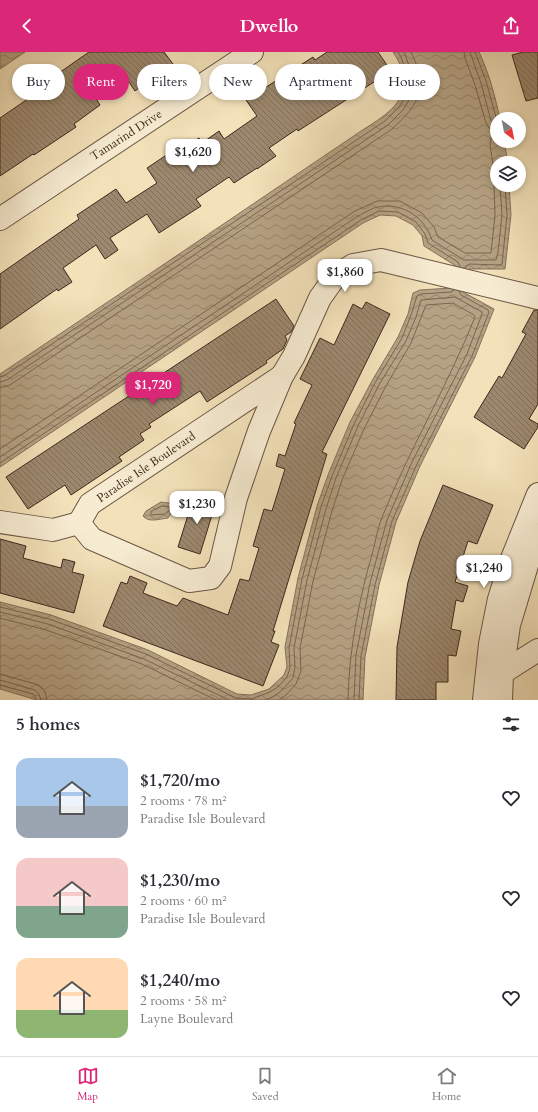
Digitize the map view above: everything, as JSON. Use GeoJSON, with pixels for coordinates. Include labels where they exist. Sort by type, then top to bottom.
{"type":"FeatureCollection","features":[{"type":"Feature","properties":{"kind":"street","name":"Tamarind Drive"},"geometry":{"type":"LineString","coordinates":[[0,219],[252,52]]}},
{"type":"Feature","properties":{"kind":"street","name":"Paradise Isle Boulevard"},"geometry":{"type":"LineString","coordinates":[[282,376],[90,504],[79,523],[92,539],[182,578],[189,580],[211,578],[220,566],[236,498],[282,376],[294,356],[320,298],[335,277],[353,265],[381,260],[538,298]]}},
{"type":"Feature","properties":{"kind":"street"},"geometry":{"type":"LineString","coordinates":[[500,700],[491,685],[490,644],[499,599],[511,561],[538,494]]}},
{"type":"Feature","properties":{"kind":"street"},"geometry":{"type":"LineString","coordinates":[[0,522],[53,530],[79,523]]}},
{"type":"Feature","properties":{"kind":"street"},"geometry":{"type":"LineString","coordinates":[[491,685],[534,542],[538,535]]}},
{"type":"Feature","properties":{"kind":"street"},"geometry":{"type":"LineString","coordinates":[[491,685],[538,650]]}},
{"type":"Feature","properties":{"kind":"water"},"geometry":{"type":"Polygon","coordinates":[[[0,52],[25,52],[0,69],[0,52]]]}},
{"type":"Feature","properties":{"kind":"water"},"geometry":{"type":"Polygon","coordinates":[[[393,52],[479,52],[486,68],[498,112],[490,112],[490,148],[505,148],[507,156],[490,156],[490,192],[509,192],[511,215],[505,269],[469,269],[463,292],[494,309],[475,357],[420,466],[396,522],[379,585],[365,657],[363,700],[37,700],[0,689],[0,602],[51,615],[148,650],[237,694],[251,695],[269,689],[284,675],[287,667],[285,647],[298,578],[317,506],[350,422],[398,337],[408,314],[413,293],[420,290],[451,288],[456,266],[424,246],[422,236],[413,225],[396,216],[380,215],[363,223],[0,467],[0,374],[373,123],[384,115],[399,100],[440,100],[440,64],[400,64],[393,52]]]}},
{"type":"Feature","properties":{"kind":"water"},"geometry":{"type":"Polygon","coordinates":[[[161,502],[175,504],[176,507],[168,518],[151,520],[143,516],[146,511],[161,502]]]}},
{"type":"Feature","properties":{"kind":"building"},"geometry":{"type":"Polygon","coordinates":[[[89,52],[164,52],[173,64],[137,64],[137,90],[135,91],[129,82],[129,64],[73,64],[73,100],[97,100],[100,105],[74,124],[76,127],[0,176],[0,118],[26,100],[65,100],[65,69],[89,52]]]}},
{"type":"Feature","properties":{"kind":"building"},"geometry":{"type":"Polygon","coordinates":[[[327,52],[378,52],[386,64],[374,64],[374,82],[366,87],[366,64],[302,64],[313,57],[315,60],[327,52]]]}},
{"type":"Feature","properties":{"kind":"building"},"geometry":{"type":"Polygon","coordinates":[[[523,52],[538,52],[538,98],[526,101],[512,55],[523,52]]]}},
{"type":"Feature","properties":{"kind":"building"},"geometry":{"type":"Polygon","coordinates":[[[275,81],[275,100],[346,100],[298,131],[297,129],[269,148],[276,156],[257,169],[234,183],[229,177],[196,199],[201,206],[159,233],[147,214],[110,238],[118,250],[105,259],[96,245],[63,268],[72,282],[58,291],[57,289],[0,329],[0,274],[79,219],[77,215],[116,189],[126,203],[157,183],[147,168],[189,139],[191,143],[199,138],[202,143],[219,131],[224,139],[257,116],[246,100],[267,100],[267,87],[275,81]]]}},
{"type":"Feature","properties":{"kind":"building"},"geometry":{"type":"Polygon","coordinates":[[[276,299],[294,326],[291,332],[285,336],[287,340],[283,349],[266,361],[267,363],[207,402],[200,391],[149,424],[151,427],[140,434],[144,440],[119,457],[122,461],[71,495],[65,485],[28,509],[6,477],[276,299]]]}},
{"type":"Feature","properties":{"kind":"building"},"geometry":{"type":"Polygon","coordinates":[[[366,302],[390,314],[322,452],[327,454],[273,631],[275,631],[271,642],[279,645],[263,686],[103,626],[121,582],[127,584],[130,576],[147,583],[143,593],[177,606],[183,598],[228,615],[240,579],[249,581],[259,548],[253,546],[264,509],[272,511],[285,469],[276,466],[279,454],[285,456],[296,424],[294,423],[312,385],[300,379],[320,338],[334,345],[353,304],[362,309],[366,302]]]}},
{"type":"Feature","properties":{"kind":"building"},"geometry":{"type":"Polygon","coordinates":[[[534,310],[538,310],[538,404],[529,419],[538,424],[538,427],[524,449],[474,417],[499,376],[502,378],[526,334],[522,332],[534,310]]]}},
{"type":"Feature","properties":{"kind":"building"},"geometry":{"type":"Polygon","coordinates":[[[443,485],[493,505],[477,544],[468,541],[455,582],[468,586],[463,602],[456,600],[451,629],[461,631],[456,656],[448,655],[448,682],[436,682],[436,700],[396,700],[397,647],[408,582],[420,541],[443,485]]]}},
{"type":"Feature","properties":{"kind":"building"},"geometry":{"type":"Polygon","coordinates":[[[194,496],[216,502],[200,554],[178,547],[194,496]]]}},
{"type":"Feature","properties":{"kind":"building"},"geometry":{"type":"Polygon","coordinates":[[[0,539],[26,546],[23,558],[61,568],[63,559],[75,562],[72,572],[84,575],[74,613],[0,593],[0,539]]]}}]}
